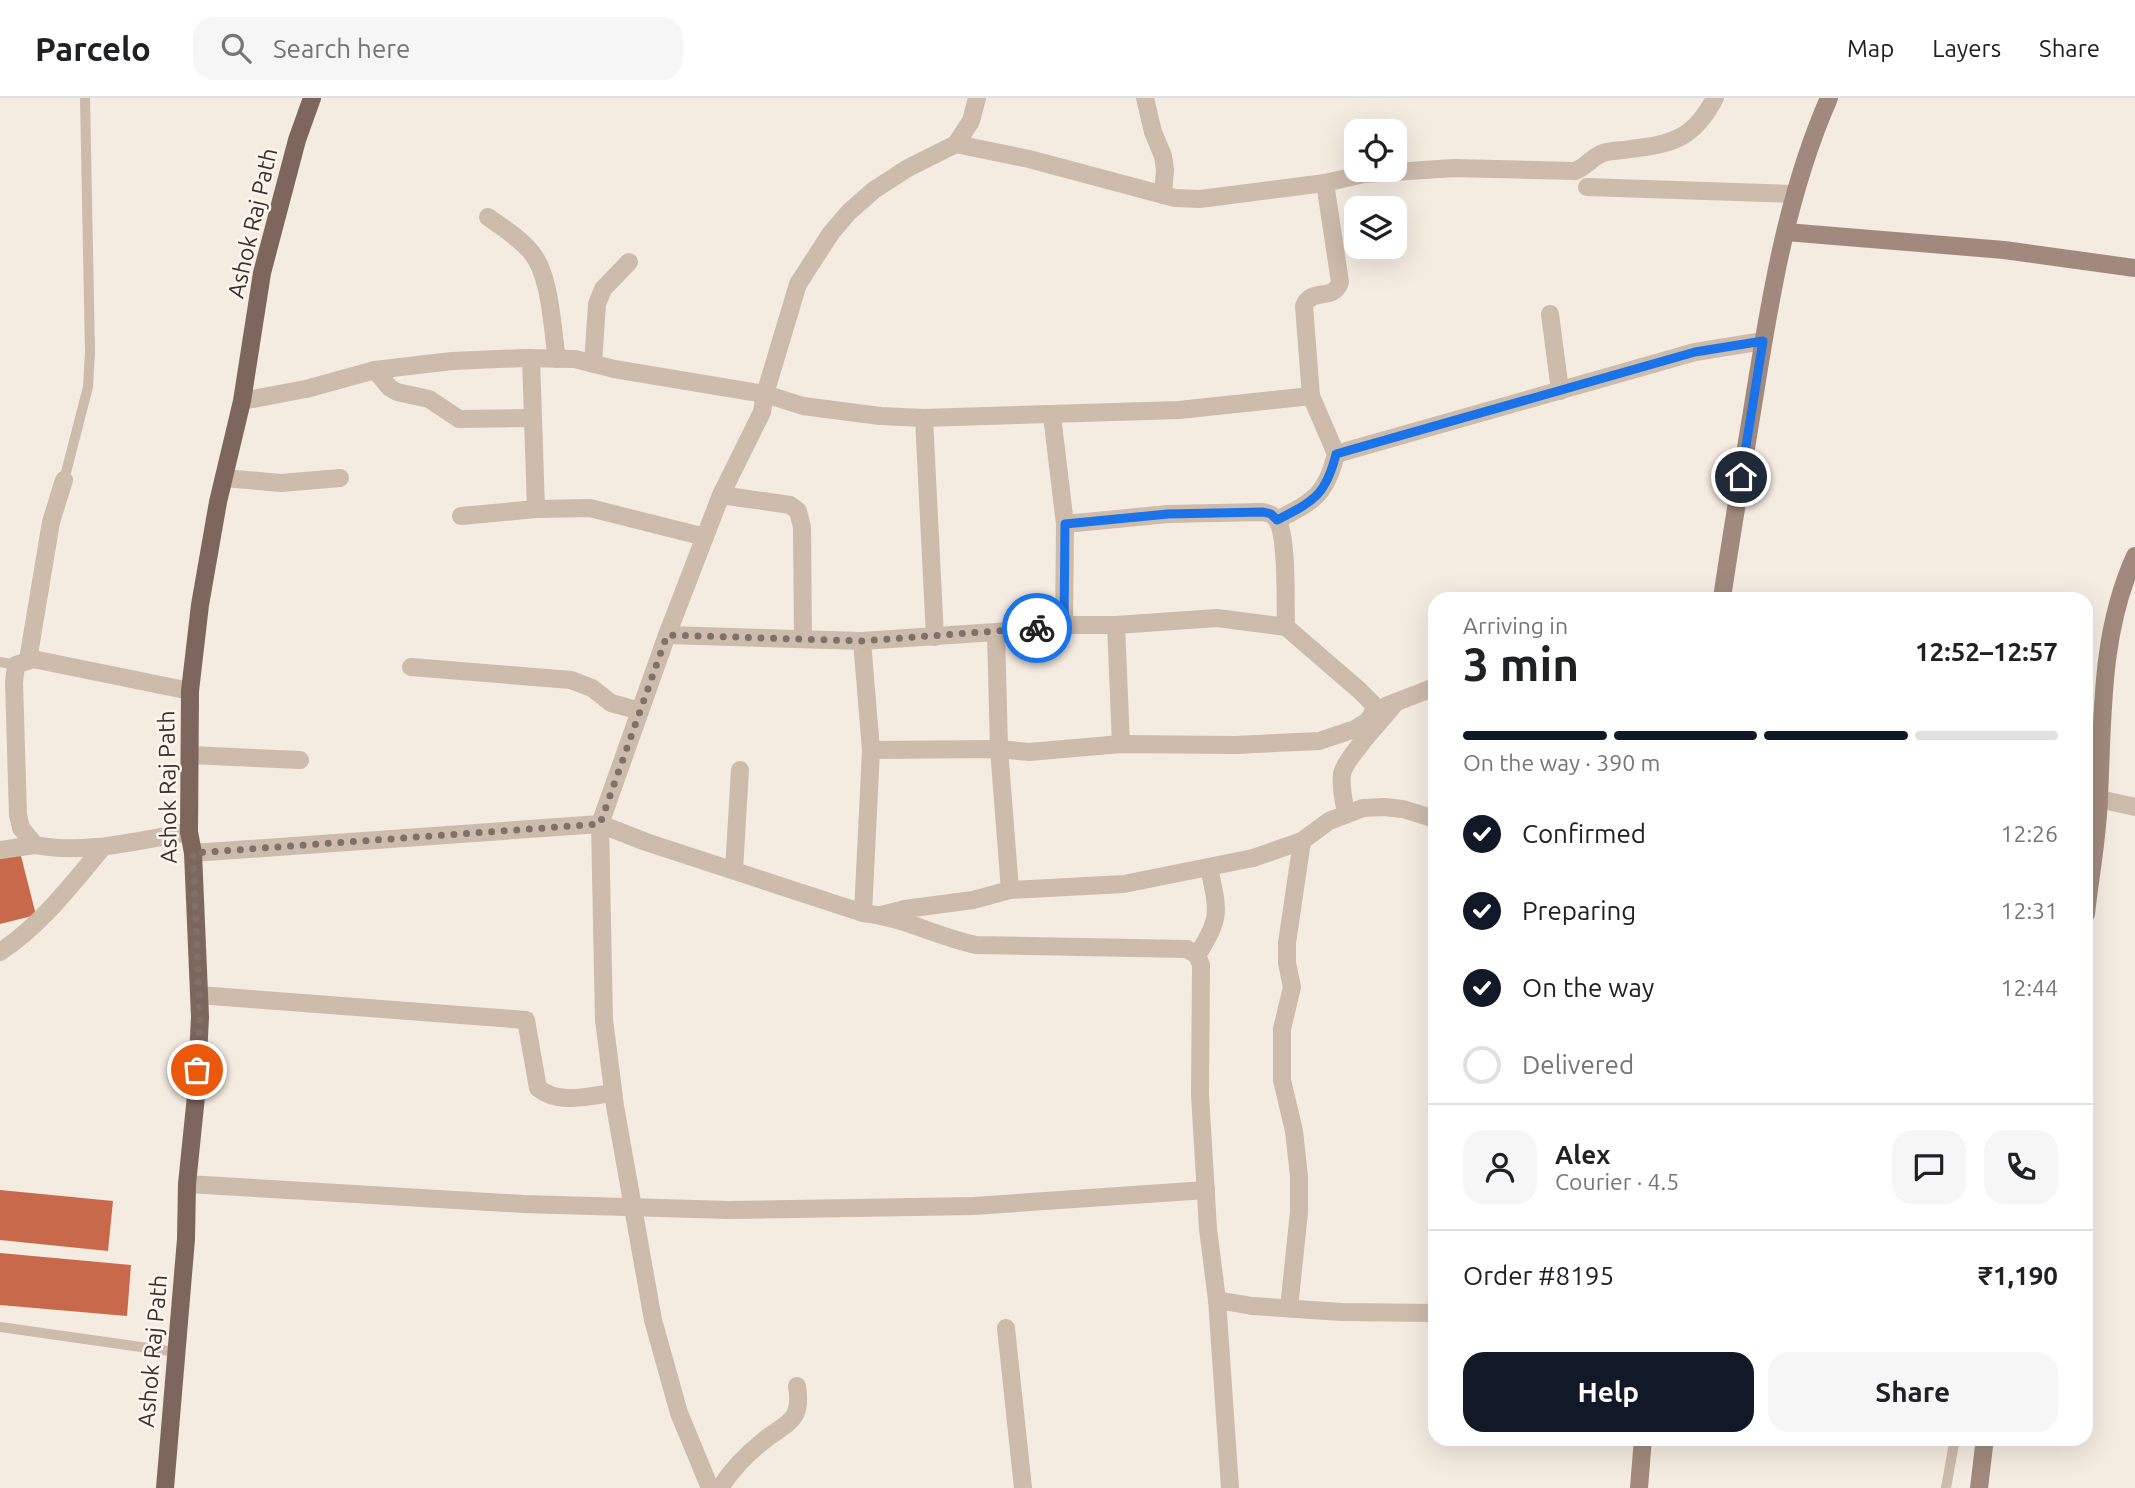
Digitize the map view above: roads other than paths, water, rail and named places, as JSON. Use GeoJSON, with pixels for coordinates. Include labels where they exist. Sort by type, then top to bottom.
{"type":"FeatureCollection","features":[{"type":"Feature","properties":{"kind":"main road","name":"Ashok Raj Path"},"geometry":{"type":"LineString","coordinates":[[165,1488],[196,1096],[199,995],[193,853],[189,832],[190,691],[200,605],[224,478],[242,401],[262,273],[297,140],[312,98]]}},
{"type":"Feature","properties":{"kind":"street"},"geometry":{"type":"LineString","coordinates":[[710,1488],[671,1391],[642,1270],[604,1020],[600,824],[667,635],[721,495],[762,412],[798,284],[831,233],[849,212],[874,190],[908,168],[956,144],[971,121],[977,98]]}},
{"type":"Feature","properties":{"kind":"street"},"geometry":{"type":"LineString","coordinates":[[1145,98],[1153,132],[1163,156],[1163,195]]}},
{"type":"Feature","properties":{"kind":"street"},"geometry":{"type":"LineString","coordinates":[[956,144],[1029,159],[1175,198],[1199,199],[1325,183],[1364,174],[1454,168],[1575,171],[1582,169],[1603,153],[1673,142],[1691,130],[1709,110],[1715,98]]}},
{"type":"Feature","properties":{"kind":"street"},"geometry":{"type":"LineString","coordinates":[[1723,592],[1763,341],[1794,194],[1813,134],[1829,98]]}},
{"type":"Feature","properties":{"kind":"street"},"geometry":{"type":"LineString","coordinates":[[1277,520],[1311,502],[1325,485],[1336,454],[1311,396],[1304,306],[1306,299],[1314,294],[1331,294],[1338,289],[1340,282],[1325,183]]}},
{"type":"Feature","properties":{"kind":"street"},"geometry":{"type":"LineString","coordinates":[[1587,187],[1794,194]]}},
{"type":"Feature","properties":{"kind":"street"},"geometry":{"type":"LineString","coordinates":[[488,217],[523,244],[539,264],[548,300],[557,359]]}},
{"type":"Feature","properties":{"kind":"street"},"geometry":{"type":"LineString","coordinates":[[1786,232],[2004,250],[2135,268]]}},
{"type":"Feature","properties":{"kind":"street"},"geometry":{"type":"LineString","coordinates":[[593,363],[597,304],[603,289],[629,262]]}},
{"type":"Feature","properties":{"kind":"street"},"geometry":{"type":"LineString","coordinates":[[1550,314],[1560,391]]}},
{"type":"Feature","properties":{"kind":"street"},"geometry":{"type":"LineString","coordinates":[[1336,454],[1695,352],[1763,341]]}},
{"type":"Feature","properties":{"kind":"street"},"geometry":{"type":"LineString","coordinates":[[242,401],[306,389],[375,370],[452,361],[531,358],[575,359],[765,394],[803,406],[867,415],[924,418],[1179,410],[1311,396]]}},
{"type":"Feature","properties":{"kind":"street"},"geometry":{"type":"LineString","coordinates":[[531,358],[536,509]]}},
{"type":"Feature","properties":{"kind":"street"},"geometry":{"type":"LineString","coordinates":[[375,370],[390,388],[429,399],[459,419],[533,418]]}},
{"type":"Feature","properties":{"kind":"street"},"geometry":{"type":"LineString","coordinates":[[1052,416],[1065,524],[1064,625]]}},
{"type":"Feature","properties":{"kind":"street"},"geometry":{"type":"LineString","coordinates":[[924,418],[935,637]]}},
{"type":"Feature","properties":{"kind":"street"},"geometry":{"type":"LineString","coordinates":[[224,478],[281,483],[340,478]]}},
{"type":"Feature","properties":{"kind":"street"},"geometry":{"type":"LineString","coordinates":[[34,845],[21,828],[18,815],[15,662],[64,480]]}},
{"type":"Feature","properties":{"kind":"street"},"geometry":{"type":"LineString","coordinates":[[721,495],[790,505],[798,511],[802,527],[803,639]]}},
{"type":"Feature","properties":{"kind":"street"},"geometry":{"type":"LineString","coordinates":[[461,516],[536,509],[590,508],[705,537]]}},
{"type":"Feature","properties":{"kind":"street"},"geometry":{"type":"LineString","coordinates":[[1065,524],[1168,514],[1271,514],[1277,520],[1283,537],[1286,627]]}},
{"type":"Feature","properties":{"kind":"street"},"geometry":{"type":"LineString","coordinates":[[2093,825],[2099,799],[2106,659],[2115,616],[2135,556]]}},
{"type":"Feature","properties":{"kind":"street"},"geometry":{"type":"LineString","coordinates":[[667,635],[862,641],[1064,625],[1116,625],[1217,618],[1286,627],[1359,690],[1373,704],[1374,711]]}},
{"type":"Feature","properties":{"kind":"street"},"geometry":{"type":"LineString","coordinates":[[1116,625],[1121,744]]}},
{"type":"Feature","properties":{"kind":"street"},"geometry":{"type":"LineString","coordinates":[[996,632],[999,749],[1010,890]]}},
{"type":"Feature","properties":{"kind":"street"},"geometry":{"type":"LineString","coordinates":[[862,641],[871,750],[863,913]]}},
{"type":"Feature","properties":{"kind":"street"},"geometry":{"type":"LineString","coordinates":[[15,662],[33,659],[190,691]]}},
{"type":"Feature","properties":{"kind":"street"},"geometry":{"type":"LineString","coordinates":[[411,667],[571,680],[592,688],[611,703],[640,711]]}},
{"type":"Feature","properties":{"kind":"street"},"geometry":{"type":"LineString","coordinates":[[871,750],[999,749],[1029,752],[1121,744],[1248,745],[1320,741],[1355,729],[1368,721],[1374,711],[1428,690]]}},
{"type":"Feature","properties":{"kind":"street"},"geometry":{"type":"LineString","coordinates":[[1346,814],[1342,775],[1345,765],[1396,702]]}},
{"type":"Feature","properties":{"kind":"street"},"geometry":{"type":"LineString","coordinates":[[190,755],[300,760]]}},
{"type":"Feature","properties":{"kind":"street"},"geometry":{"type":"LineString","coordinates":[[734,870],[740,771]]}},
{"type":"Feature","properties":{"kind":"street"},"geometry":{"type":"LineString","coordinates":[[2099,799],[2135,807]]}},
{"type":"Feature","properties":{"kind":"street"},"geometry":{"type":"LineString","coordinates":[[881,915],[973,900],[1010,890],[1124,884],[1253,859],[1302,841],[1329,821],[1363,808],[1403,809],[1428,817]]}},
{"type":"Feature","properties":{"kind":"street"},"geometry":{"type":"LineString","coordinates":[[193,853],[600,824],[646,842],[863,913],[881,915],[976,946],[1172,948],[1186,949],[1197,955],[1202,965],[1203,985],[1200,1095],[1230,1488]]}},
{"type":"Feature","properties":{"kind":"street"},"geometry":{"type":"LineString","coordinates":[[0,850],[34,845],[103,847],[189,832]]}},
{"type":"Feature","properties":{"kind":"street"},"geometry":{"type":"LineString","coordinates":[[1289,1308],[1299,1177],[1294,1131],[1282,1080],[1282,1029],[1292,987],[1287,963],[1287,943],[1302,841]]}},
{"type":"Feature","properties":{"kind":"street"},"geometry":{"type":"LineString","coordinates":[[0,952],[15,942],[55,904],[103,847]]}},
{"type":"Feature","properties":{"kind":"street"},"geometry":{"type":"LineString","coordinates":[[1197,955],[1214,927],[1217,915],[1209,868]]}},
{"type":"Feature","properties":{"kind":"street"},"geometry":{"type":"LineString","coordinates":[[199,995],[526,1020],[538,1088],[550,1098],[613,1093]]}},
{"type":"Feature","properties":{"kind":"street"},"geometry":{"type":"LineString","coordinates":[[187,1184],[533,1204],[729,1210],[974,1206],[1206,1190]]}},
{"type":"Feature","properties":{"kind":"street"},"geometry":{"type":"LineString","coordinates":[[1217,1300],[1342,1312],[1428,1312]]}},
{"type":"Feature","properties":{"kind":"street"},"geometry":{"type":"LineString","coordinates":[[1006,1328],[1023,1488]]}},
{"type":"Feature","properties":{"kind":"street"},"geometry":{"type":"LineString","coordinates":[[720,1488],[762,1442],[795,1416],[800,1404],[797,1386]]}},
{"type":"Feature","properties":{"kind":"street"},"geometry":{"type":"LineString","coordinates":[[1639,1488],[1642,1446]]}},
{"type":"Feature","properties":{"kind":"street"},"geometry":{"type":"LineString","coordinates":[[1979,1488],[1984,1446]]}},
{"type":"Feature","properties":{"kind":"lane"},"geometry":{"type":"LineString","coordinates":[[64,480],[88,387],[90,352],[85,98]]}},
{"type":"Feature","properties":{"kind":"lane"},"geometry":{"type":"LineString","coordinates":[[0,1327],[176,1352]]}},
{"type":"Feature","properties":{"kind":"lane"},"geometry":{"type":"LineString","coordinates":[[1946,1488],[1954,1446]]}}]}
